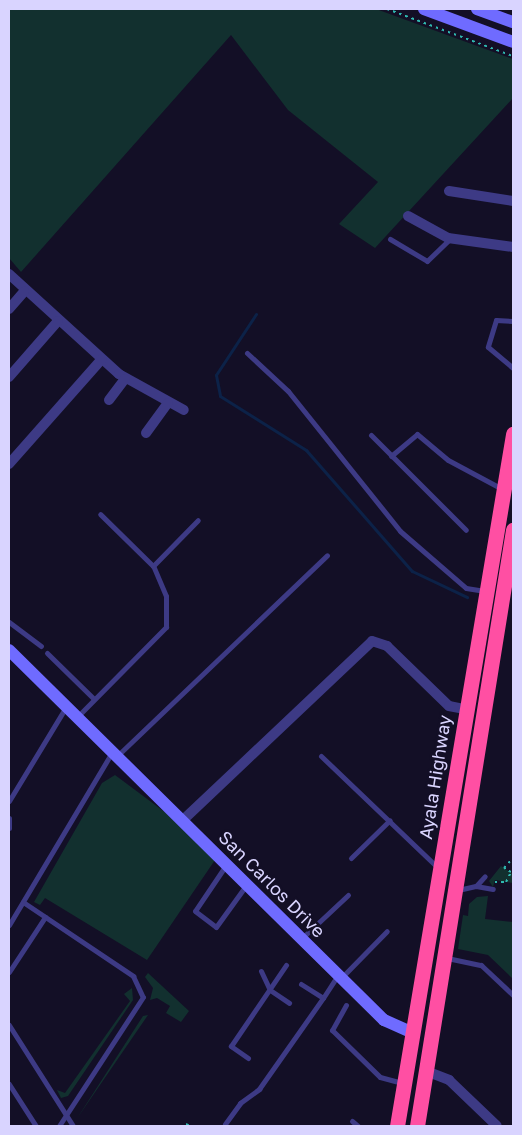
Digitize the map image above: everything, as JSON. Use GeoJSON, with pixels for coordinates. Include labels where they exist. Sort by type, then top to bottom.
{"type":"FeatureCollection","features":[{"type":"Feature","properties":{"kind":"highway","name":"Ayala Highway"},"geometry":{"type":"LineString","coordinates":[[397,1126],[465,709],[513,434]]}},
{"type":"Feature","properties":{"kind":"highway","name":"Ayala Highway"},"geometry":{"type":"LineString","coordinates":[[417,1126],[452,890],[502,607],[513,530]]}},
{"type":"Feature","properties":{"kind":"highway"},"geometry":{"type":"LineString","coordinates":[[484,598],[502,607]]}},
{"type":"Feature","properties":{"kind":"street"},"geometry":{"type":"LineString","coordinates":[[424,9],[513,42]]}},
{"type":"Feature","properties":{"kind":"street"},"geometry":{"type":"LineString","coordinates":[[477,9],[513,22]]}},
{"type":"Feature","properties":{"kind":"street"},"geometry":{"type":"LineString","coordinates":[[449,192],[513,201]]}},
{"type":"Feature","properties":{"kind":"street"},"geometry":{"type":"LineString","coordinates":[[408,216],[450,238],[513,247]]}},
{"type":"Feature","properties":{"kind":"street"},"geometry":{"type":"LineString","coordinates":[[9,274],[24,292],[126,379],[184,410]]}},
{"type":"Feature","properties":{"kind":"street"},"geometry":{"type":"LineString","coordinates":[[9,309],[24,292]]}},
{"type":"Feature","properties":{"kind":"street"},"geometry":{"type":"LineString","coordinates":[[9,377],[58,321]]}},
{"type":"Feature","properties":{"kind":"street"},"geometry":{"type":"LineString","coordinates":[[9,464],[102,359]]}},
{"type":"Feature","properties":{"kind":"street"},"geometry":{"type":"LineString","coordinates":[[110,400],[126,379]]}},
{"type":"Feature","properties":{"kind":"street"},"geometry":{"type":"LineString","coordinates":[[146,433],[168,403]]}},
{"type":"Feature","properties":{"kind":"street"},"geometry":{"type":"LineString","coordinates":[[183,820],[372,641],[387,646],[449,706],[465,709]]}},
{"type":"Feature","properties":{"kind":"street","name":"San Carlos Drive"},"geometry":{"type":"LineString","coordinates":[[9,650],[68,705],[390,1025],[411,1032]]}},
{"type":"Feature","properties":{"kind":"street"},"geometry":{"type":"LineString","coordinates":[[426,1070],[449,1080],[497,1126]]}},
{"type":"Feature","properties":{"kind":"lane"},"geometry":{"type":"LineString","coordinates":[[390,239],[427,261],[450,238]]}},
{"type":"Feature","properties":{"kind":"lane"},"geometry":{"type":"LineString","coordinates":[[513,321],[496,320],[488,347],[513,368]]}},
{"type":"Feature","properties":{"kind":"lane"},"geometry":{"type":"LineString","coordinates":[[247,353],[288,391],[400,531],[466,588],[484,598]]}},
{"type":"Feature","properties":{"kind":"lane"},"geometry":{"type":"LineString","coordinates":[[391,456],[417,434],[448,460],[503,490]]}},
{"type":"Feature","properties":{"kind":"lane"},"geometry":{"type":"LineString","coordinates":[[371,435],[466,530]]}},
{"type":"Feature","properties":{"kind":"lane"},"geometry":{"type":"LineString","coordinates":[[78,715],[166,627],[166,596],[153,566],[100,514]]}},
{"type":"Feature","properties":{"kind":"lane"},"geometry":{"type":"LineString","coordinates":[[153,566],[198,520]]}},
{"type":"Feature","properties":{"kind":"lane"},"geometry":{"type":"LineString","coordinates":[[9,925],[116,753],[327,555]]}},
{"type":"Feature","properties":{"kind":"lane"},"geometry":{"type":"LineString","coordinates":[[9,622],[41,646]]}},
{"type":"Feature","properties":{"kind":"lane"},"geometry":{"type":"LineString","coordinates":[[47,653],[93,698]]}},
{"type":"Feature","properties":{"kind":"lane"},"geometry":{"type":"LineString","coordinates":[[9,801],[68,705]]}},
{"type":"Feature","properties":{"kind":"lane"},"geometry":{"type":"LineString","coordinates":[[321,756],[439,869]]}},
{"type":"Feature","properties":{"kind":"lane"},"geometry":{"type":"LineString","coordinates":[[9,818],[9,828]]}},
{"type":"Feature","properties":{"kind":"lane"},"geometry":{"type":"LineString","coordinates":[[352,858],[390,820]]}},
{"type":"Feature","properties":{"kind":"lane"},"geometry":{"type":"LineString","coordinates":[[227,863],[195,911],[216,927],[247,883]]}},
{"type":"Feature","properties":{"kind":"lane"},"geometry":{"type":"LineString","coordinates":[[476,886],[485,876]]}},
{"type":"Feature","properties":{"kind":"lane"},"geometry":{"type":"LineString","coordinates":[[452,890],[476,886],[493,889]]}},
{"type":"Feature","properties":{"kind":"lane"},"geometry":{"type":"LineString","coordinates":[[302,939],[348,895]]}},
{"type":"Feature","properties":{"kind":"lane"},"geometry":{"type":"LineString","coordinates":[[22,902],[134,977],[143,998],[59,1126]]}},
{"type":"Feature","properties":{"kind":"lane"},"geometry":{"type":"LineString","coordinates":[[9,972],[45,917]]}},
{"type":"Feature","properties":{"kind":"lane"},"geometry":{"type":"LineString","coordinates":[[225,1124],[240,1103],[258,1089],[322,998],[340,976],[387,931]]}},
{"type":"Feature","properties":{"kind":"lane"},"geometry":{"type":"LineString","coordinates":[[443,957],[481,965],[513,995]]}},
{"type":"Feature","properties":{"kind":"lane"},"geometry":{"type":"LineString","coordinates":[[248,1058],[231,1046],[286,965]]}},
{"type":"Feature","properties":{"kind":"lane"},"geometry":{"type":"LineString","coordinates":[[261,970],[270,990],[289,1003]]}},
{"type":"Feature","properties":{"kind":"lane"},"geometry":{"type":"LineString","coordinates":[[301,984],[322,998]]}},
{"type":"Feature","properties":{"kind":"lane"},"geometry":{"type":"LineString","coordinates":[[346,1006],[332,1030],[380,1077],[403,1082]]}},
{"type":"Feature","properties":{"kind":"lane"},"geometry":{"type":"LineString","coordinates":[[9,1025],[66,1118],[73,1126]]}},
{"type":"Feature","properties":{"kind":"lane"},"geometry":{"type":"LineString","coordinates":[[9,1084],[36,1126]]}},
{"type":"Feature","properties":{"kind":"lane"},"geometry":{"type":"LineString","coordinates":[[352,1121],[358,1126]]}},
{"type":"Feature","properties":{"kind":"path"},"geometry":{"type":"LineString","coordinates":[[387,9],[513,56]]}},
{"type":"Feature","properties":{"kind":"path"},"geometry":{"type":"LineString","coordinates":[[506,882],[511,872],[504,868],[513,858]]}},
{"type":"Feature","properties":{"kind":"path"},"geometry":{"type":"LineString","coordinates":[[186,1124],[190,1126]]}},
{"type":"Feature","properties":{"kind":"green space"},"geometry":{"type":"Polygon","coordinates":[[[9,9],[376,9],[513,59],[513,98],[375,248],[339,224],[378,182],[288,110],[231,35],[21,272],[9,258],[9,9]]]}},
{"type":"Feature","properties":{"kind":"green space"},"geometry":{"type":"Polygon","coordinates":[[[115,775],[166,813],[215,860],[147,960],[45,898],[40,905],[34,902],[102,783],[115,775]]]}},
{"type":"Feature","properties":{"kind":"green space"},"geometry":{"type":"Polygon","coordinates":[[[501,866],[513,874],[513,883],[495,880],[493,887],[489,881],[501,866]]]}},
{"type":"Feature","properties":{"kind":"green space"},"geometry":{"type":"Polygon","coordinates":[[[488,896],[485,919],[513,922],[513,979],[488,955],[458,949],[463,915],[468,916],[469,904],[477,897],[488,896]]]}},
{"type":"Feature","properties":{"kind":"green space"},"geometry":{"type":"Polygon","coordinates":[[[148,973],[189,1011],[181,1022],[166,1013],[170,1006],[157,998],[150,1000],[153,988],[145,977],[148,973]]]}},
{"type":"Feature","properties":{"kind":"green space"},"geometry":{"type":"Polygon","coordinates":[[[132,988],[133,1000],[68,1096],[61,1098],[57,1090],[65,1093],[130,1001],[124,994],[132,988]]]}},
{"type":"Feature","properties":{"kind":"green space"},"geometry":{"type":"Polygon","coordinates":[[[148,1015],[78,1117],[76,1120],[143,1016],[148,1015]]]}},
{"type":"Feature","properties":{"kind":"waterway"},"geometry":{"type":"LineString","coordinates":[[256,314],[216,375],[220,396],[306,450],[412,571],[467,597]]}}]}
